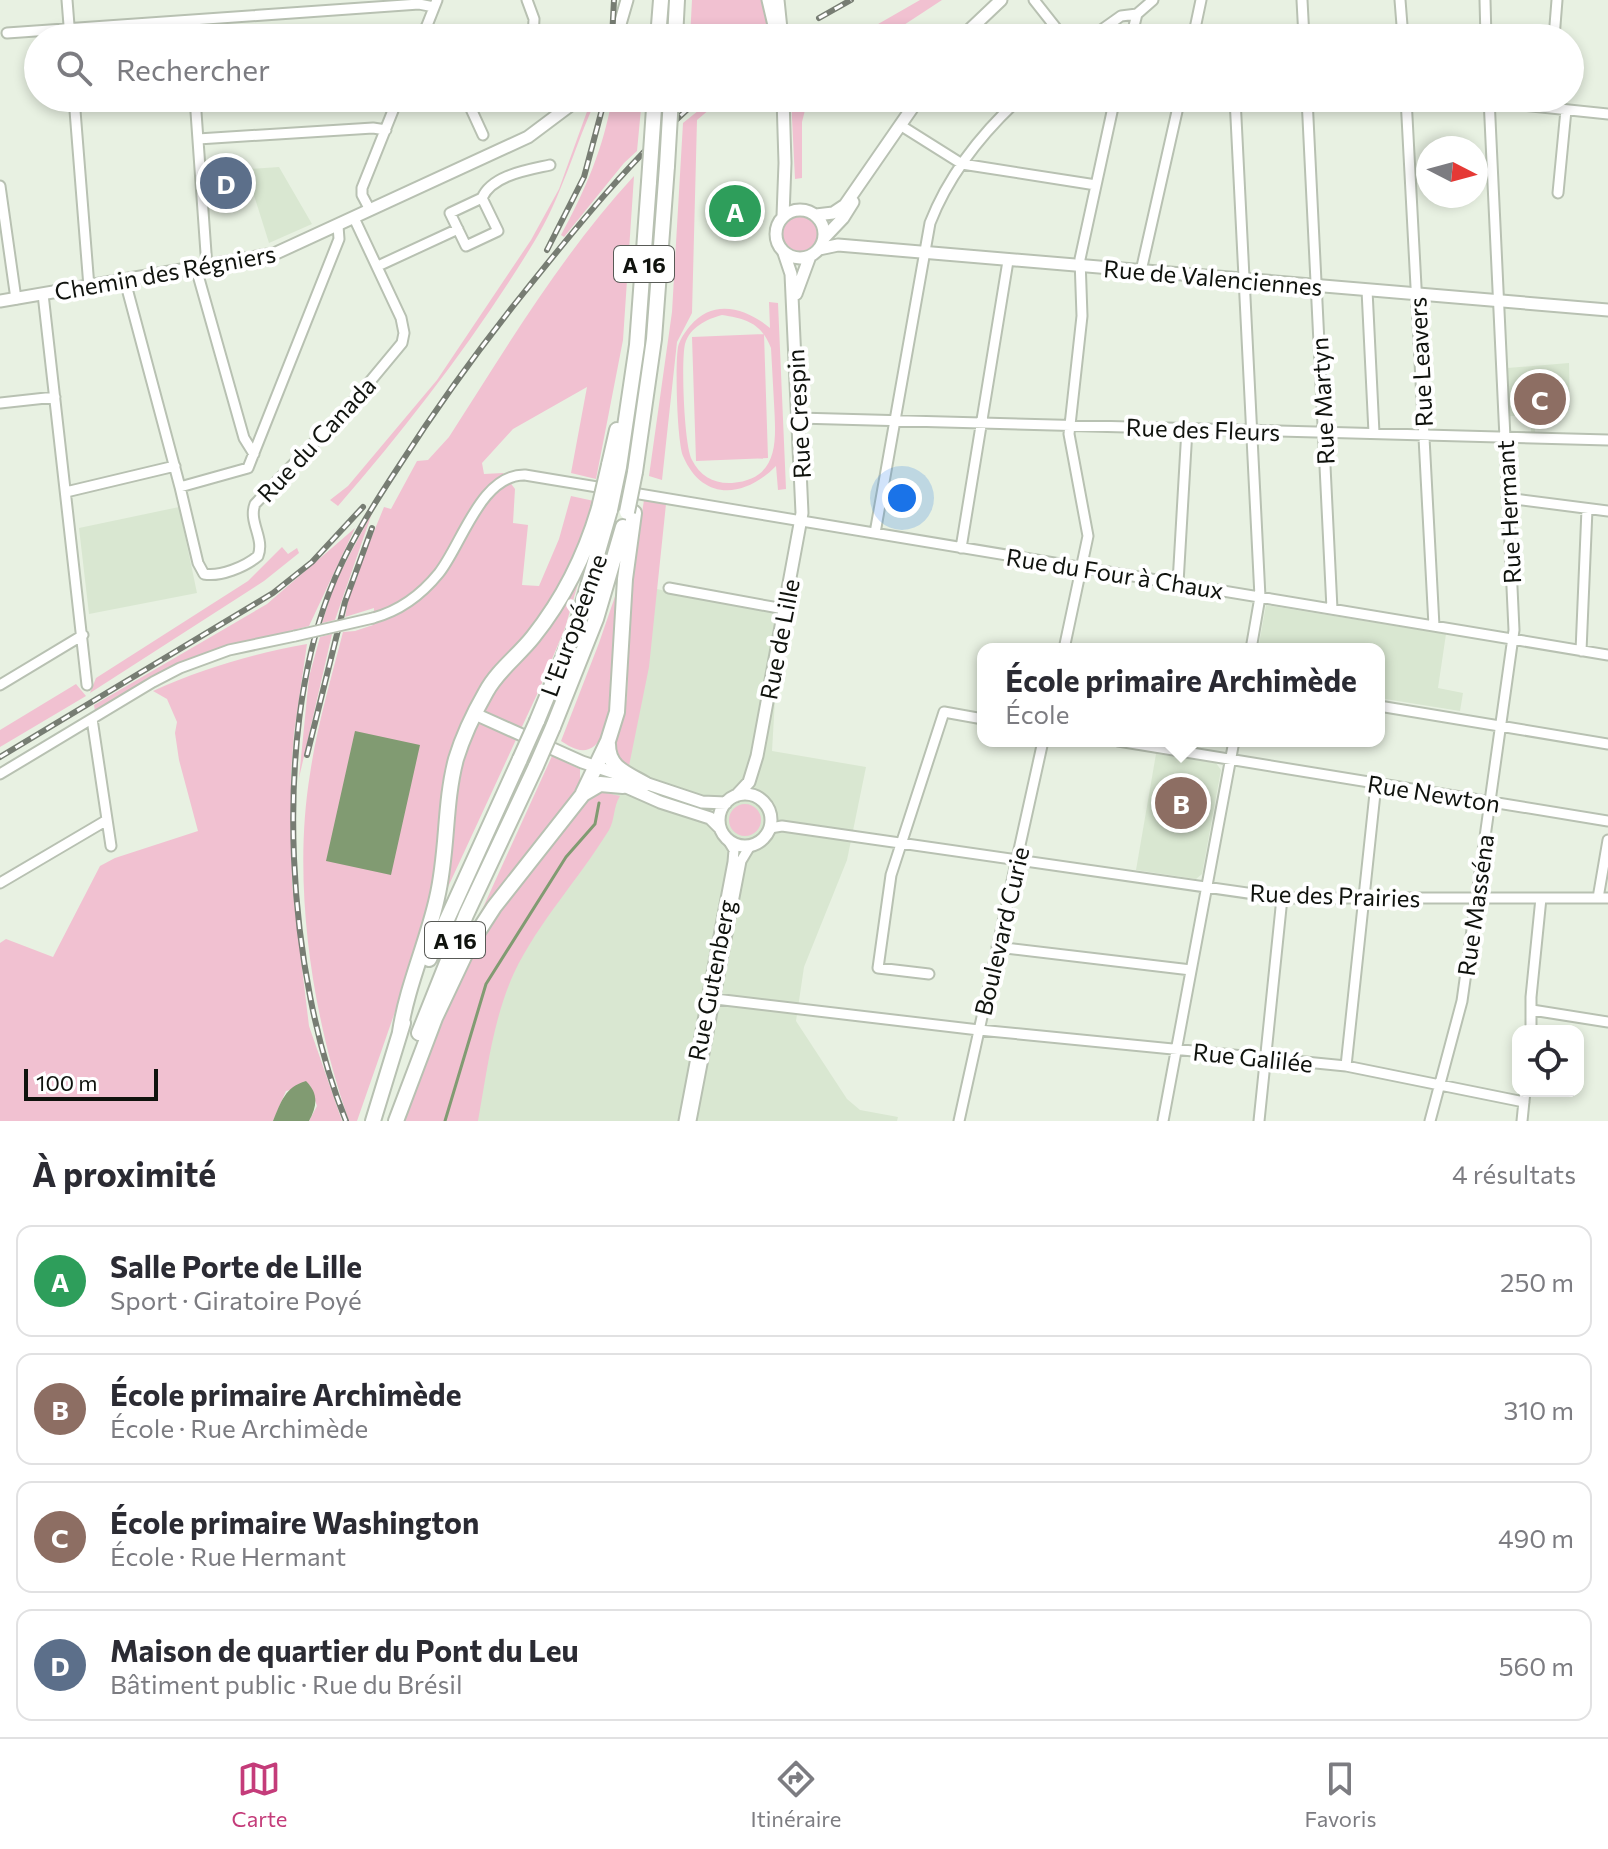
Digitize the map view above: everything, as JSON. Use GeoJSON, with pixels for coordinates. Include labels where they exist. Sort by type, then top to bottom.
{"type":"FeatureCollection","features":[{"type":"Feature","properties":{"kind":"highway"},"geometry":{"type":"LineString","coordinates":[[659,24],[661,0]]}},
{"type":"Feature","properties":{"kind":"highway"},"geometry":{"type":"LineString","coordinates":[[676,24],[677,0]]}},
{"type":"Feature","properties":{"kind":"highway","name":"A 16"},"geometry":{"type":"LineString","coordinates":[[605,509],[632,384],[653,112]]}},
{"type":"Feature","properties":{"kind":"highway","name":"L'Européenne"},"geometry":{"type":"LineString","coordinates":[[393,1121],[407,1066],[437,985],[553,727],[596,619],[631,513],[649,386],[670,112]]}},
{"type":"Feature","properties":{"kind":"highway"},"geometry":{"type":"LineString","coordinates":[[400,1032],[405,1002],[440,884],[456,760],[492,682],[532,638],[561,598],[605,509]]}},
{"type":"Feature","properties":{"kind":"highway","name":"L'Européenne"},"geometry":{"type":"LineString","coordinates":[[373,1121],[400,1032],[434,945],[537,721],[583,607],[605,509]]}},
{"type":"Feature","properties":{"kind":"highway"},"geometry":{"type":"LineString","coordinates":[[631,513],[618,703],[608,741],[608,754],[615,767],[645,784]]}},
{"type":"Feature","properties":{"kind":"highway"},"geometry":{"type":"LineString","coordinates":[[583,794],[591,767],[608,741]]}},
{"type":"Feature","properties":{"kind":"highway"},"geometry":{"type":"LineString","coordinates":[[393,1121],[440,1004],[470,944],[494,907],[583,794],[600,784],[623,786]]}},
{"type":"Feature","properties":{"kind":"main road"},"geometry":{"type":"LineString","coordinates":[[768,0],[775,24]]}},
{"type":"Feature","properties":{"kind":"main road"},"geometry":{"type":"LineString","coordinates":[[778,0],[779,24]]}},
{"type":"Feature","properties":{"kind":"main road"},"geometry":{"type":"LineString","coordinates":[[976,24],[1001,0]]}},
{"type":"Feature","properties":{"kind":"main road"},"geometry":{"type":"LineString","coordinates":[[623,24],[628,3]]}},
{"type":"Feature","properties":{"kind":"main road"},"geometry":{"type":"LineString","coordinates":[[491,154],[554,112]]}},
{"type":"Feature","properties":{"kind":"main road"},"geometry":{"type":"LineString","coordinates":[[491,154],[545,126],[562,112]]}},
{"type":"Feature","properties":{"kind":"main road"},"geometry":{"type":"LineString","coordinates":[[783,112],[783,216]]}},
{"type":"Feature","properties":{"kind":"main road"},"geometry":{"type":"LineString","coordinates":[[816,215],[823,227],[818,248],[797,258],[784,253],[775,234],[783,216],[794,210],[816,215],[837,212],[859,187],[909,112]]}},
{"type":"Feature","properties":{"kind":"main road","name":"Chemin des Régniers"},"geometry":{"type":"LineString","coordinates":[[0,301],[274,254],[491,154]]}},
{"type":"Feature","properties":{"kind":"main road"},"geometry":{"type":"LineString","coordinates":[[785,163],[791,192],[804,210]]}},
{"type":"Feature","properties":{"kind":"main road","name":"Rue Crespin"},"geometry":{"type":"LineString","coordinates":[[793,306],[798,284],[818,248],[846,214],[859,187]]}},
{"type":"Feature","properties":{"kind":"main road","name":"Rue de Valenciennes"},"geometry":{"type":"LineString","coordinates":[[818,248],[838,245],[1608,310]]}},
{"type":"Feature","properties":{"kind":"main road","name":"Rue Crespin"},"geometry":{"type":"LineString","coordinates":[[784,253],[790,269],[793,306],[801,521]]}},
{"type":"Feature","properties":{"kind":"main road","name":"Rue de Lille"},"geometry":{"type":"LineString","coordinates":[[760,799],[755,783],[757,756],[801,521]]}},
{"type":"Feature","properties":{"kind":"main road"},"geometry":{"type":"LineString","coordinates":[[475,714],[591,767],[623,786],[710,818],[739,845],[750,846],[763,839],[770,828],[769,810],[760,799],[748,795],[707,803],[591,767]]}},
{"type":"Feature","properties":{"kind":"main road","name":"Rue de Lille"},"geometry":{"type":"LineString","coordinates":[[731,799],[749,782],[757,756]]}},
{"type":"Feature","properties":{"kind":"main road"},"geometry":{"type":"LineString","coordinates":[[725,835],[719,818],[731,799]]}},
{"type":"Feature","properties":{"kind":"street"},"geometry":{"type":"LineString","coordinates":[[67,0],[68,24]]}},
{"type":"Feature","properties":{"kind":"street"},"geometry":{"type":"LineString","coordinates":[[527,0],[534,24]]}},
{"type":"Feature","properties":{"kind":"street"},"geometry":{"type":"LineString","coordinates":[[1034,0],[1053,24]]}},
{"type":"Feature","properties":{"kind":"street"},"geometry":{"type":"LineString","coordinates":[[1132,24],[1142,0]]}},
{"type":"Feature","properties":{"kind":"street"},"geometry":{"type":"LineString","coordinates":[[1108,24],[1134,14],[1153,0]]}},
{"type":"Feature","properties":{"kind":"street"},"geometry":{"type":"LineString","coordinates":[[1196,24],[1201,0]]}},
{"type":"Feature","properties":{"kind":"street"},"geometry":{"type":"LineString","coordinates":[[1302,0],[1303,24]]}},
{"type":"Feature","properties":{"kind":"street"},"geometry":{"type":"LineString","coordinates":[[1400,0],[1402,24]]}},
{"type":"Feature","properties":{"kind":"street"},"geometry":{"type":"LineString","coordinates":[[1485,0],[1486,24]]}},
{"type":"Feature","properties":{"kind":"street"},"geometry":{"type":"LineString","coordinates":[[1555,24],[1557,0]]}},
{"type":"Feature","properties":{"kind":"street"},"geometry":{"type":"LineString","coordinates":[[161,24],[436,4],[427,24]]}},
{"type":"Feature","properties":{"kind":"street"},"geometry":{"type":"LineString","coordinates":[[7,33],[24,33]]}},
{"type":"Feature","properties":{"kind":"street"},"geometry":{"type":"LineString","coordinates":[[75,112],[89,287]]}},
{"type":"Feature","properties":{"kind":"street"},"geometry":{"type":"LineString","coordinates":[[196,112],[201,268],[244,438],[254,454]]}},
{"type":"Feature","properties":{"kind":"street"},"geometry":{"type":"LineString","coordinates":[[370,210],[362,188],[393,112]]}},
{"type":"Feature","properties":{"kind":"street"},"geometry":{"type":"LineString","coordinates":[[472,112],[483,135]]}},
{"type":"Feature","properties":{"kind":"street"},"geometry":{"type":"LineString","coordinates":[[875,533],[930,223],[962,164],[1006,112]]}},
{"type":"Feature","properties":{"kind":"street"},"geometry":{"type":"LineString","coordinates":[[1065,643],[1088,534],[1069,426],[1082,316],[1079,266],[1112,112]]}},
{"type":"Feature","properties":{"kind":"street"},"geometry":{"type":"LineString","coordinates":[[1141,271],[1177,112]]}},
{"type":"Feature","properties":{"kind":"street"},"geometry":{"type":"LineString","coordinates":[[1236,112],[1260,597],[1252,643]]}},
{"type":"Feature","properties":{"kind":"street","name":"Rue Martyn"},"geometry":{"type":"LineString","coordinates":[[1308,112],[1332,609]]}},
{"type":"Feature","properties":{"kind":"street","name":"Rue Leavers"},"geometry":{"type":"LineString","coordinates":[[1407,112],[1434,626]]}},
{"type":"Feature","properties":{"kind":"street","name":"Rue Hermant"},"geometry":{"type":"LineString","coordinates":[[1489,112],[1513,639]]}},
{"type":"Feature","properties":{"kind":"street"},"geometry":{"type":"LineString","coordinates":[[1558,193],[1566,112]]}},
{"type":"Feature","properties":{"kind":"street"},"geometry":{"type":"LineString","coordinates":[[1584,112],[1608,114]]}},
{"type":"Feature","properties":{"kind":"street"},"geometry":{"type":"LineString","coordinates":[[900,125],[962,164],[1096,185]]}},
{"type":"Feature","properties":{"kind":"street"},"geometry":{"type":"LineString","coordinates":[[198,139],[373,128],[386,130]]}},
{"type":"Feature","properties":{"kind":"street"},"geometry":{"type":"LineString","coordinates":[[482,198],[498,231],[466,246],[450,213],[482,198],[487,190],[503,180],[550,165]]}},
{"type":"Feature","properties":{"kind":"street"},"geometry":{"type":"LineString","coordinates":[[0,186],[16,299]]}},
{"type":"Feature","properties":{"kind":"street","name":"Rue du Canada"},"geometry":{"type":"LineString","coordinates":[[125,281],[196,557],[204,574],[227,571],[258,556],[260,545],[252,515],[255,504],[353,402],[402,343],[403,323],[354,218]]}},
{"type":"Feature","properties":{"kind":"street"},"geometry":{"type":"LineString","coordinates":[[180,487],[248,468],[339,239],[338,226]]}},
{"type":"Feature","properties":{"kind":"street"},"geometry":{"type":"LineString","coordinates":[[378,266],[458,229]]}},
{"type":"Feature","properties":{"kind":"street"},"geometry":{"type":"LineString","coordinates":[[961,548],[1008,261]]}},
{"type":"Feature","properties":{"kind":"street"},"geometry":{"type":"LineString","coordinates":[[1367,290],[1374,433]]}},
{"type":"Feature","properties":{"kind":"street"},"geometry":{"type":"LineString","coordinates":[[43,294],[87,685]]}},
{"type":"Feature","properties":{"kind":"street"},"geometry":{"type":"LineString","coordinates":[[0,403],[55,397]]}},
{"type":"Feature","properties":{"kind":"street","name":"Rue des Fleurs"},"geometry":{"type":"LineString","coordinates":[[798,418],[1608,440]]}},
{"type":"Feature","properties":{"kind":"street"},"geometry":{"type":"LineString","coordinates":[[1178,583],[1187,429]]}},
{"type":"Feature","properties":{"kind":"street"},"geometry":{"type":"LineString","coordinates":[[66,492],[175,466]]}},
{"type":"Feature","properties":{"kind":"street","name":"Rue du Four à Chaux"},"geometry":{"type":"LineString","coordinates":[[0,774],[153,682],[196,661],[229,650],[373,618],[406,603],[432,582],[446,565],[485,497],[505,479],[519,474],[1608,655]]}},
{"type":"Feature","properties":{"kind":"street"},"geometry":{"type":"LineString","coordinates":[[1507,498],[1608,511]]}},
{"type":"Feature","properties":{"kind":"street"},"geometry":{"type":"LineString","coordinates":[[1581,651],[1587,509]]}},
{"type":"Feature","properties":{"kind":"street"},"geometry":{"type":"LineString","coordinates":[[669,588],[784,609]]}},
{"type":"Feature","properties":{"kind":"street"},"geometry":{"type":"LineString","coordinates":[[0,685],[83,635]]}},
{"type":"Feature","properties":{"kind":"street","name":"Rue Masséna"},"geometry":{"type":"LineString","coordinates":[[1430,1121],[1462,1001],[1513,639]]}},
{"type":"Feature","properties":{"kind":"street"},"geometry":{"type":"LineString","coordinates":[[1385,707],[1608,744]]}},
{"type":"Feature","properties":{"kind":"street"},"geometry":{"type":"LineString","coordinates":[[929,974],[878,968],[886,895],[944,712],[977,718]]}},
{"type":"Feature","properties":{"kind":"street"},"geometry":{"type":"LineString","coordinates":[[92,719],[111,846]]}},
{"type":"Feature","properties":{"kind":"street","name":"Boulevard Curie"},"geometry":{"type":"LineString","coordinates":[[959,1121],[1042,747]]}},
{"type":"Feature","properties":{"kind":"street","name":"Rue Newton"},"geometry":{"type":"LineString","coordinates":[[1155,747],[1608,821]]}},
{"type":"Feature","properties":{"kind":"street"},"geometry":{"type":"LineString","coordinates":[[1163,1121],[1233,747]]}},
{"type":"Feature","properties":{"kind":"street"},"geometry":{"type":"LineString","coordinates":[[1346,1066],[1376,784]]}},
{"type":"Feature","properties":{"kind":"street"},"geometry":{"type":"LineString","coordinates":[[0,883],[107,820]]}},
{"type":"Feature","properties":{"kind":"street","name":"Rue des Prairies"},"geometry":{"type":"LineString","coordinates":[[770,828],[782,826],[1282,898],[1603,898]]}},
{"type":"Feature","properties":{"kind":"street","name":"Rue Gutenberg"},"geometry":{"type":"LineString","coordinates":[[691,1121],[733,862],[734,850],[725,835]]}},
{"type":"Feature","properties":{"kind":"street"},"geometry":{"type":"LineString","coordinates":[[1603,898],[1608,840]]}},
{"type":"Feature","properties":{"kind":"street","name":"Rue Gutenberg"},"geometry":{"type":"LineString","coordinates":[[684,1121],[741,861],[750,846]]}},
{"type":"Feature","properties":{"kind":"street"},"geometry":{"type":"LineString","coordinates":[[1259,1121],[1282,898]]}},
{"type":"Feature","properties":{"kind":"street"},"geometry":{"type":"LineString","coordinates":[[1531,1025],[1541,898]]}},
{"type":"Feature","properties":{"kind":"street"},"geometry":{"type":"LineString","coordinates":[[997,947],[1191,970]]}},
{"type":"Feature","properties":{"kind":"street","name":"Rue Galilée"},"geometry":{"type":"LineString","coordinates":[[711,999],[979,1030],[1346,1066],[1512,1094]]}},
{"type":"Feature","properties":{"kind":"street"},"geometry":{"type":"LineString","coordinates":[[1532,1010],[1608,1022]]}},
{"type":"Feature","properties":{"kind":"street"},"geometry":{"type":"LineString","coordinates":[[1522,1121],[1524,1097]]}},
{"type":"Feature","properties":{"kind":"shaded area"},"geometry":{"type":"Polygon","coordinates":[[[692,0],[762,0],[768,24],[691,24],[692,0]]]}},
{"type":"Feature","properties":{"kind":"shaded area"},"geometry":{"type":"Polygon","coordinates":[[[920,0],[942,0],[905,24],[878,24],[920,0]]]}},
{"type":"Feature","properties":{"kind":"shaded area"},"geometry":{"type":"Polygon","coordinates":[[[587,112],[591,112],[553,207],[534,242],[442,378],[338,506],[330,500],[348,486],[437,380],[531,240],[559,189],[587,112]]]}},
{"type":"Feature","properties":{"kind":"shaded area"},"geometry":{"type":"Polygon","coordinates":[[[609,112],[641,112],[637,151],[564,237],[561,235],[599,151],[609,112]]]}},
{"type":"Feature","properties":{"kind":"shaded area"},"geometry":{"type":"Polygon","coordinates":[[[697,112],[706,112],[697,120],[692,313],[677,342],[662,480],[649,476],[672,312],[683,123],[697,112]]]}},
{"type":"Feature","properties":{"kind":"shaded area"},"geometry":{"type":"Polygon","coordinates":[[[792,112],[804,112],[802,178],[795,179],[792,112]]]}},
{"type":"Feature","properties":{"kind":"shaded area"},"geometry":{"type":"Polygon","coordinates":[[[279,167],[312,224],[269,243],[252,189],[250,169],[279,167]]]}},
{"type":"Feature","properties":{"kind":"shaded area"},"geometry":{"type":"Polygon","coordinates":[[[634,176],[623,340],[596,479],[571,473],[587,387],[513,429],[482,463],[484,474],[503,473],[515,489],[513,523],[528,525],[522,585],[539,586],[559,539],[571,496],[594,501],[583,536],[584,563],[565,628],[442,900],[420,940],[357,1121],[349,1121],[316,994],[309,949],[303,860],[313,756],[343,632],[373,625],[374,608],[345,617],[350,590],[384,507],[391,509],[417,461],[428,460],[449,437],[559,269],[634,176]]]}},
{"type":"Feature","properties":{"kind":"shaded area"},"geometry":{"type":"Polygon","coordinates":[[[800,215],[813,220],[818,233],[813,246],[800,251],[787,246],[782,233],[787,220],[800,215]]]}},
{"type":"Feature","properties":{"kind":"shaded area"},"geometry":{"type":"Polygon","coordinates":[[[769,302],[778,303],[786,489],[778,490],[776,466],[752,484],[739,489],[713,488],[702,482],[683,456],[678,419],[679,344],[699,317],[719,309],[751,315],[770,328],[769,302]],[[722,315],[705,321],[687,338],[683,367],[685,422],[689,452],[695,466],[703,475],[732,483],[759,474],[772,455],[775,431],[771,348],[758,328],[746,321],[722,315]]]}},
{"type":"Feature","properties":{"kind":"shaded area"},"geometry":{"type":"Polygon","coordinates":[[[764,334],[768,458],[696,461],[692,337],[764,334]]]}},
{"type":"Feature","properties":{"kind":"shaded area"},"geometry":{"type":"Polygon","coordinates":[[[1569,363],[1570,407],[1536,406],[1535,432],[1531,432],[1531,422],[1521,421],[1521,416],[1510,416],[1507,368],[1569,363]]]}},
{"type":"Feature","properties":{"kind":"shaded area"},"geometry":{"type":"Polygon","coordinates":[[[644,500],[666,504],[649,667],[629,766],[621,762],[615,748],[627,698],[631,584],[644,500]]]}},
{"type":"Feature","properties":{"kind":"shaded area"},"geometry":{"type":"Polygon","coordinates":[[[179,507],[197,593],[89,614],[79,528],[179,507]]]}},
{"type":"Feature","properties":{"kind":"shaded area"},"geometry":{"type":"Polygon","coordinates":[[[372,513],[335,620],[322,623],[335,582],[372,513]]]}},
{"type":"Feature","properties":{"kind":"shaded area"},"geometry":{"type":"Polygon","coordinates":[[[355,528],[309,626],[215,650],[148,680],[95,711],[94,705],[267,604],[355,528]]]}},
{"type":"Feature","properties":{"kind":"shaded area"},"geometry":{"type":"Polygon","coordinates":[[[282,547],[288,554],[297,548],[299,553],[264,581],[90,693],[96,678],[248,581],[282,547]]]}},
{"type":"Feature","properties":{"kind":"shaded area"},"geometry":{"type":"Polygon","coordinates":[[[621,579],[617,672],[608,722],[600,740],[589,749],[578,750],[561,741],[621,579]]]}},
{"type":"Feature","properties":{"kind":"shaded area"},"geometry":{"type":"Polygon","coordinates":[[[631,584],[780,613],[772,751],[866,767],[847,860],[804,967],[796,1021],[847,1099],[860,1110],[898,1117],[897,1121],[428,1121],[617,753],[627,698],[631,584]]]}},
{"type":"Feature","properties":{"kind":"shaded area"},"geometry":{"type":"Polygon","coordinates":[[[1266,605],[1446,634],[1438,688],[1463,693],[1460,711],[1385,699],[1385,643],[1259,643],[1266,605]]]}},
{"type":"Feature","properties":{"kind":"shaded area"},"geometry":{"type":"Polygon","coordinates":[[[332,634],[299,778],[309,677],[320,637],[332,634]]]}},
{"type":"Feature","properties":{"kind":"shaded area"},"geometry":{"type":"Polygon","coordinates":[[[307,644],[291,773],[292,885],[309,1026],[342,1121],[309,1121],[317,1106],[310,1085],[286,1091],[273,1121],[0,1121],[0,943],[6,939],[53,957],[100,866],[115,858],[198,831],[179,760],[175,733],[177,722],[167,699],[153,691],[228,663],[307,644]]]}},
{"type":"Feature","properties":{"kind":"shaded area"},"geometry":{"type":"Polygon","coordinates":[[[76,684],[86,696],[0,747],[0,730],[76,684]]]}},
{"type":"Feature","properties":{"kind":"shaded area"},"geometry":{"type":"Polygon","coordinates":[[[355,731],[420,745],[391,875],[326,861],[355,731]]]}},
{"type":"Feature","properties":{"kind":"shaded area"},"geometry":{"type":"Polygon","coordinates":[[[1156,754],[1216,763],[1221,770],[1202,874],[1196,879],[1136,870],[1156,754]]]}},
{"type":"Feature","properties":{"kind":"shaded area"},"geometry":{"type":"Polygon","coordinates":[[[552,756],[580,769],[576,793],[471,934],[552,756]]]}},
{"type":"Feature","properties":{"kind":"shaded area"},"geometry":{"type":"Polygon","coordinates":[[[602,792],[620,796],[611,826],[535,936],[514,973],[496,1027],[478,1121],[404,1121],[449,998],[480,938],[542,854],[593,794],[602,792]]]}},
{"type":"Feature","properties":{"kind":"shaded area"},"geometry":{"type":"Polygon","coordinates":[[[745,804],[756,809],[761,820],[756,831],[745,836],[734,831],[729,820],[734,809],[745,804]]]}},
{"type":"Feature","properties":{"kind":"shaded area"},"geometry":{"type":"Polygon","coordinates":[[[306,1081],[315,1100],[309,1121],[273,1121],[288,1091],[306,1081]]]}},
{"type":"Feature","properties":{"kind":"waterway"},"geometry":{"type":"LineString","coordinates":[[445,1121],[486,984],[566,857],[595,824],[599,803]]}},
{"type":"Feature","properties":{"kind":"railway"},"geometry":{"type":"LineString","coordinates":[[613,24],[614,0]]}},
{"type":"Feature","properties":{"kind":"railway"},"geometry":{"type":"LineString","coordinates":[[819,18],[851,0]]}},
{"type":"Feature","properties":{"kind":"railway"},"geometry":{"type":"LineString","coordinates":[[547,250],[584,177],[601,112]]}},
{"type":"Feature","properties":{"kind":"railway"},"geometry":{"type":"LineString","coordinates":[[346,1121],[326,1063],[310,998],[294,858],[294,787],[299,718],[311,653],[329,593],[379,497],[458,379],[607,192],[685,112]]}},
{"type":"Feature","properties":{"kind":"railway"},"geometry":{"type":"LineString","coordinates":[[0,757],[273,593],[312,562],[363,507]]}},
{"type":"Feature","properties":{"kind":"railway"},"geometry":{"type":"LineString","coordinates":[[307,755],[345,602],[372,528]]}},
{"type":"Feature","properties":{"kind":"place","name":"Maison de quartier du Pont du Leu"},"geometry":{"type":"Point","coordinates":[226,183]}},
{"type":"Feature","properties":{"kind":"place","name":"Salle Porte de Lille"},"geometry":{"type":"Point","coordinates":[735,211]}},
{"type":"Feature","properties":{"kind":"place","name":"École primaire Washington"},"geometry":{"type":"Point","coordinates":[1540,399]}},
{"type":"Feature","properties":{"kind":"place","name":"École primaire Archimède"},"geometry":{"type":"Point","coordinates":[1181,803]}}]}
